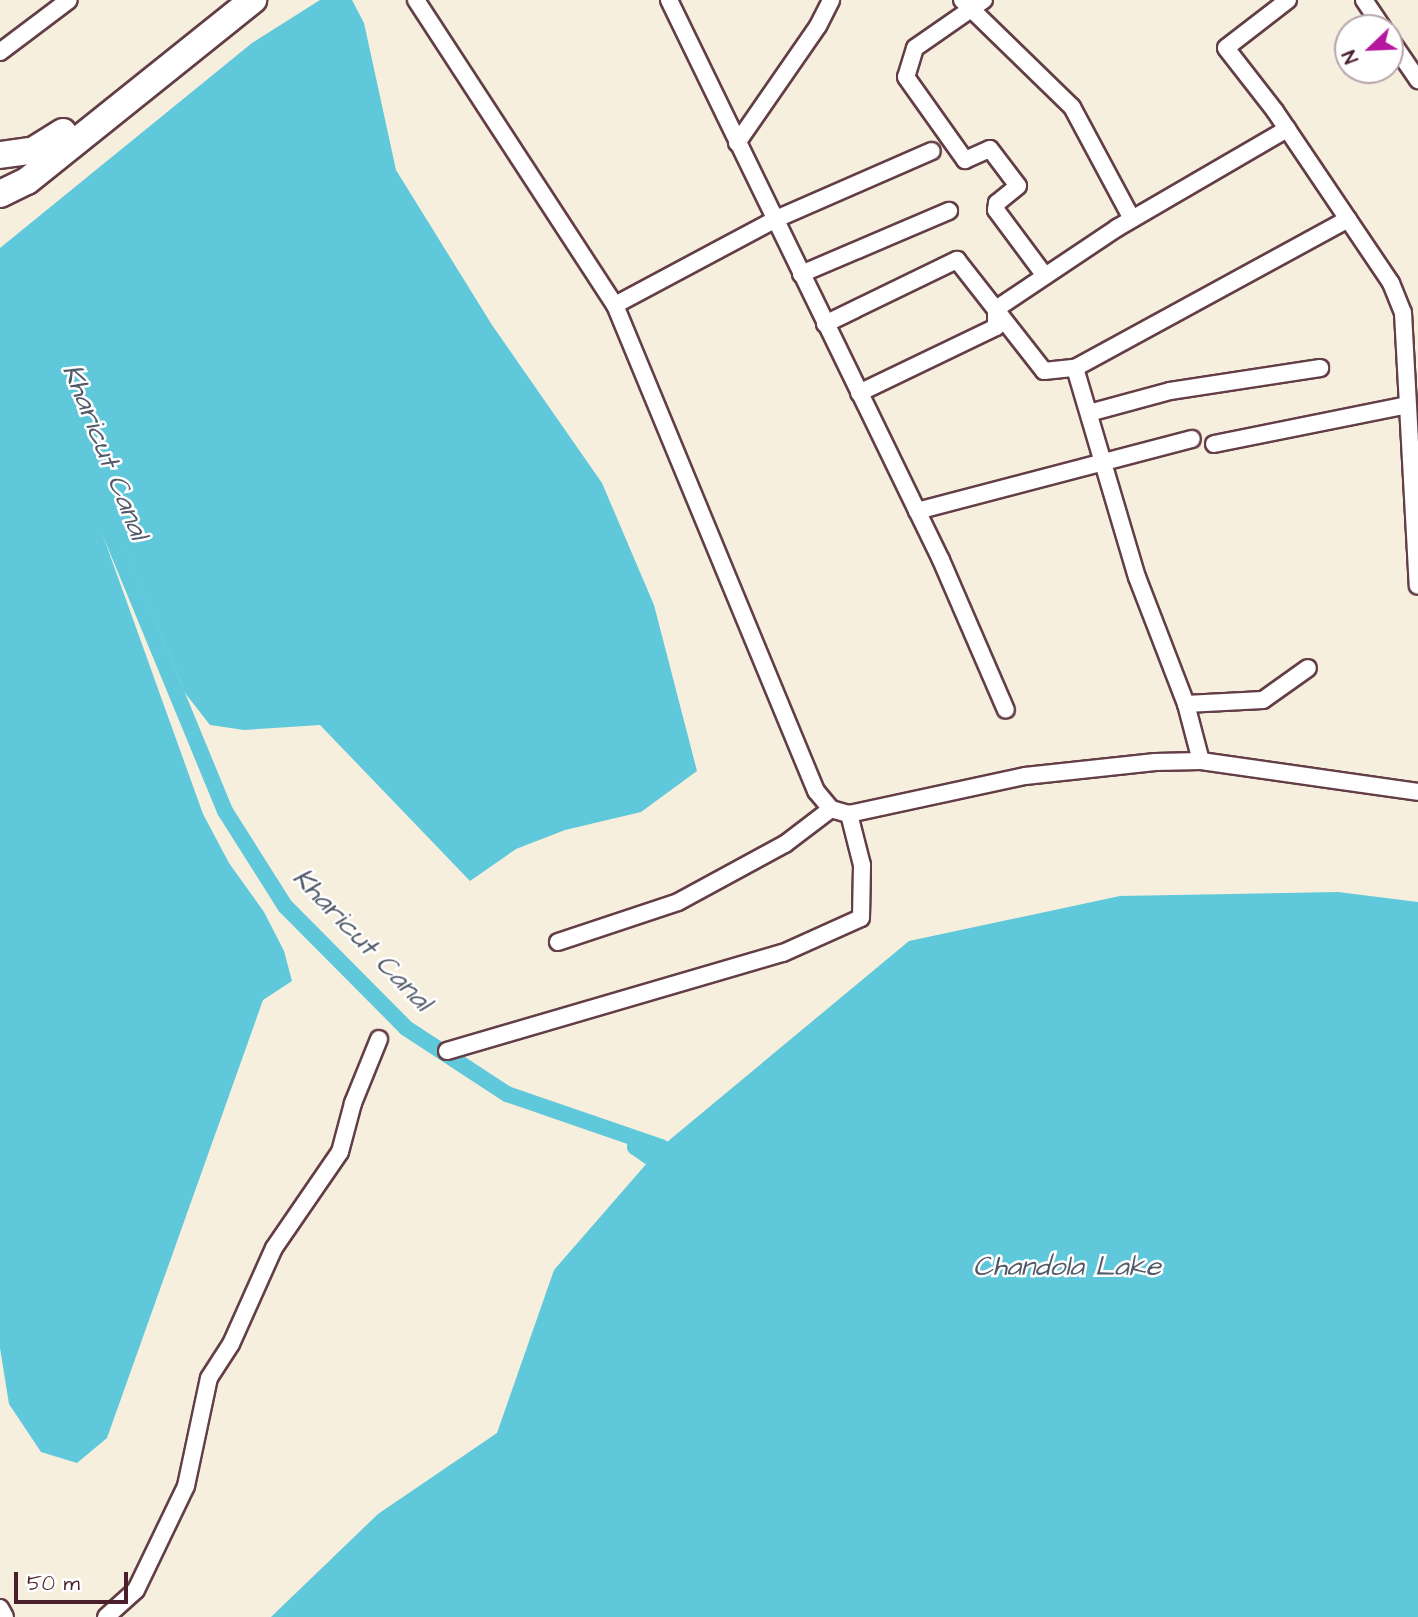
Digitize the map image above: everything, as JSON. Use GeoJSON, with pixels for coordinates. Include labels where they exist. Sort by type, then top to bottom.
{"type":"FeatureCollection","features":[{"type":"Feature","properties":{"kind":"main road"},"geometry":{"type":"LineString","coordinates":[[0,155],[34,150],[81,120],[230,0]]}},
{"type":"Feature","properties":{"kind":"main road"},"geometry":{"type":"LineString","coordinates":[[0,194],[27,181],[253,0]]}},
{"type":"Feature","properties":{"kind":"street"},"geometry":{"type":"LineString","coordinates":[[0,52],[69,0]]}},
{"type":"Feature","properties":{"kind":"street"},"geometry":{"type":"LineString","coordinates":[[416,0],[615,305],[816,791],[831,809],[849,814],[1025,776],[1201,761],[1418,792]]}},
{"type":"Feature","properties":{"kind":"street"},"geometry":{"type":"LineString","coordinates":[[737,142],[818,26],[831,0]]}},
{"type":"Feature","properties":{"kind":"street"},"geometry":{"type":"LineString","coordinates":[[984,0],[967,6],[915,48],[906,77],[965,160],[990,149],[1018,186],[997,203],[996,210],[1045,276]]}},
{"type":"Feature","properties":{"kind":"street"},"geometry":{"type":"LineString","coordinates":[[676,2],[737,142],[917,511],[1006,710]]}},
{"type":"Feature","properties":{"kind":"street"},"geometry":{"type":"LineString","coordinates":[[1277,2],[1226,48],[1287,129],[1391,283],[1403,313],[1418,586]]}},
{"type":"Feature","properties":{"kind":"street"},"geometry":{"type":"LineString","coordinates":[[967,6],[1072,107],[1132,219]]}},
{"type":"Feature","properties":{"kind":"street"},"geometry":{"type":"LineString","coordinates":[[1404,59],[1418,80]]}},
{"type":"Feature","properties":{"kind":"street"},"geometry":{"type":"LineString","coordinates":[[996,309],[1132,219],[1287,129]]}},
{"type":"Feature","properties":{"kind":"street"},"geometry":{"type":"LineString","coordinates":[[615,305],[774,220],[932,151]]}},
{"type":"Feature","properties":{"kind":"street"},"geometry":{"type":"LineString","coordinates":[[801,274],[949,211]]}},
{"type":"Feature","properties":{"kind":"street"},"geometry":{"type":"LineString","coordinates":[[825,324],[957,260],[1044,371],[1075,368],[1348,219]]}},
{"type":"Feature","properties":{"kind":"street"},"geometry":{"type":"LineString","coordinates":[[859,393],[996,327],[996,309]]}},
{"type":"Feature","properties":{"kind":"street"},"geometry":{"type":"LineString","coordinates":[[1075,368],[1137,577],[1185,704],[1201,761]]}},
{"type":"Feature","properties":{"kind":"street"},"geometry":{"type":"LineString","coordinates":[[1088,413],[1170,391],[1320,368]]}},
{"type":"Feature","properties":{"kind":"street"},"geometry":{"type":"LineString","coordinates":[[1214,444],[1407,405]]}},
{"type":"Feature","properties":{"kind":"street"},"geometry":{"type":"LineString","coordinates":[[917,511],[1192,439]]}},
{"type":"Feature","properties":{"kind":"street"},"geometry":{"type":"LineString","coordinates":[[1185,704],[1263,700],[1308,668]]}},
{"type":"Feature","properties":{"kind":"street"},"geometry":{"type":"LineString","coordinates":[[558,942],[678,902],[785,844],[831,809]]}},
{"type":"Feature","properties":{"kind":"street"},"geometry":{"type":"LineString","coordinates":[[447,1051],[783,953],[861,918],[862,865],[849,814]]}},
{"type":"Feature","properties":{"kind":"street"},"geometry":{"type":"LineString","coordinates":[[106,1617],[136,1590],[187,1486],[209,1378],[231,1343],[274,1248],[340,1152],[353,1103],[379,1039]]}},
{"type":"Feature","properties":{"kind":"street"},"geometry":{"type":"LineString","coordinates":[[0,1608],[5,1617]]}},
{"type":"Feature","properties":{"kind":"water"},"geometry":{"type":"Polygon","coordinates":[[[320,0],[352,0],[364,23],[396,170],[492,325],[602,483],[654,605],[697,771],[641,812],[565,830],[516,849],[470,881],[320,725],[244,730],[210,725],[185,693],[111,515],[97,519],[203,814],[229,863],[264,912],[284,951],[292,981],[263,1000],[107,1438],[77,1463],[41,1452],[9,1404],[0,1348],[0,248],[252,43],[320,0]]]}},
{"type":"Feature","properties":{"kind":"water","name":"Chandola Lake"},"geometry":{"type":"Polygon","coordinates":[[[1338,892],[1418,902],[1418,1617],[271,1617],[378,1514],[497,1433],[554,1270],[661,1147],[909,941],[1120,896],[1338,892]]]}},
{"type":"Feature","properties":{"kind":"waterway","name":"Kharicut Canal"},"geometry":{"type":"LineString","coordinates":[[96,498],[225,811],[285,906],[406,1028],[507,1094],[661,1147],[635,1147],[667,1169]]}}]}
